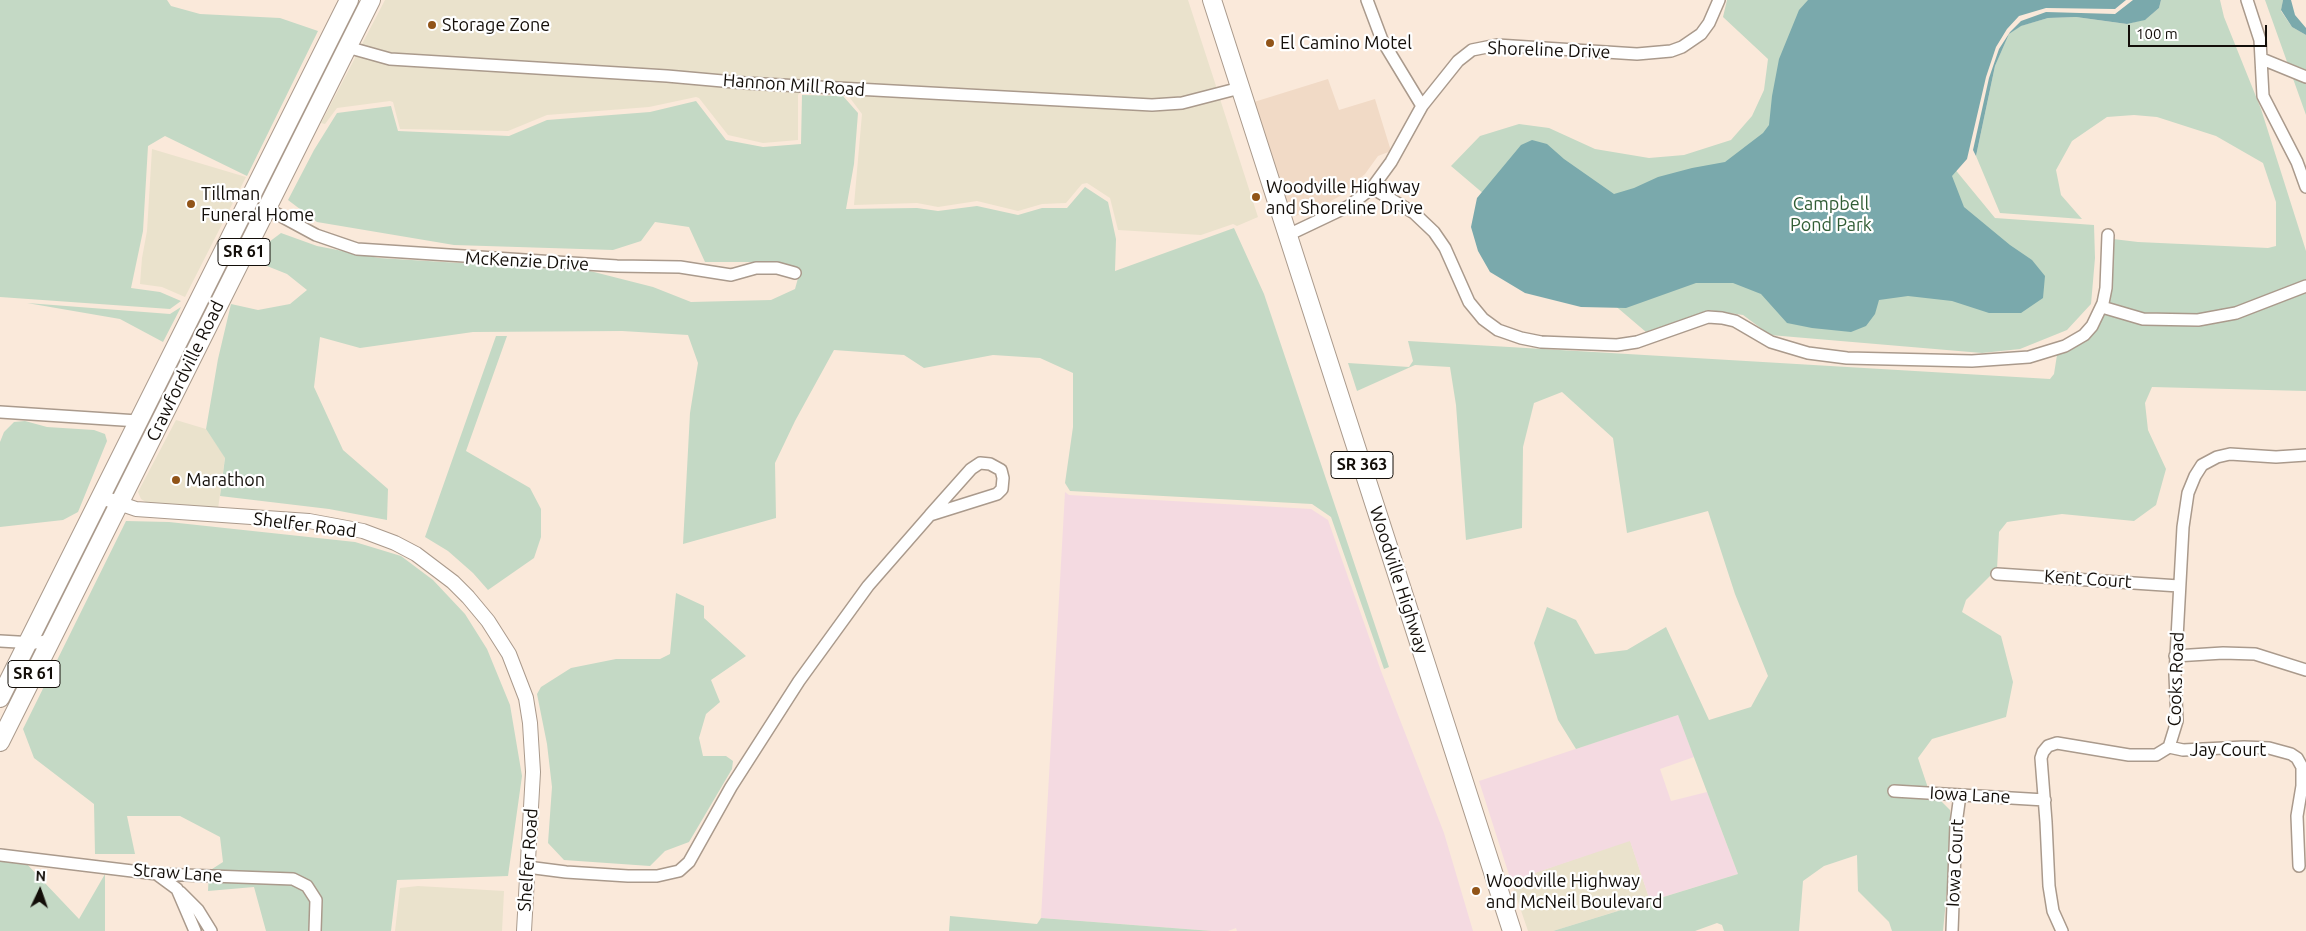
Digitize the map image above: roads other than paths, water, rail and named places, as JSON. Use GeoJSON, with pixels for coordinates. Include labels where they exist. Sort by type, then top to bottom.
{"type":"FeatureCollection","features":[{"type":"Feature","properties":{"kind":"main road","name":"Crawfordville Road"},"geometry":{"type":"LineString","coordinates":[[0,742],[371,0]]}},
{"type":"Feature","properties":{"kind":"main road","name":"Woodville Highway"},"geometry":{"type":"LineString","coordinates":[[1212,0],[1512,931]]}},
{"type":"Feature","properties":{"kind":"main road","name":"Crawfordville Road"},"geometry":{"type":"LineString","coordinates":[[0,698],[346,6]]}},
{"type":"Feature","properties":{"kind":"main road"},"geometry":{"type":"LineString","coordinates":[[320,59],[330,52],[347,47],[346,6]]}},
{"type":"Feature","properties":{"kind":"street"},"geometry":{"type":"LineString","coordinates":[[1367,0],[1382,40],[1422,106]]}},
{"type":"Feature","properties":{"kind":"street","name":"Shoreline Drive"},"geometry":{"type":"LineString","coordinates":[[1288,235],[1349,206],[1372,188],[1391,162],[1422,106],[1458,61],[1479,47],[1497,45],[1637,54],[1670,51],[1687,44],[1701,34],[1709,23],[1719,0]]}},
{"type":"Feature","properties":{"kind":"street"},"geometry":{"type":"LineString","coordinates":[[2247,0],[2257,26],[2262,59],[2263,96],[2297,162],[2306,187]]}},
{"type":"Feature","properties":{"kind":"street","name":"Hannon Mill Road"},"geometry":{"type":"LineString","coordinates":[[347,47],[390,59],[667,76],[747,83],[1152,105],[1182,103],[1240,88]]}},
{"type":"Feature","properties":{"kind":"street"},"geometry":{"type":"LineString","coordinates":[[2262,59],[2306,77]]}},
{"type":"Feature","properties":{"kind":"street"},"geometry":{"type":"LineString","coordinates":[[1372,188],[1414,213],[1434,232],[1445,248],[1470,302],[1482,319],[1498,330],[1521,338],[1542,342],[1617,345],[1654,337],[1701,319],[1722,318],[1751,329],[1771,342],[1808,353],[1847,358],[2002,361],[2050,352],[2075,342],[2092,326],[2102,307],[2108,276],[2108,235]]}},
{"type":"Feature","properties":{"kind":"street","name":"McKenzie Drive"},"geometry":{"type":"LineString","coordinates":[[266,208],[316,235],[357,249],[617,266],[680,267],[731,275],[756,268],[777,268],[795,273]]}},
{"type":"Feature","properties":{"kind":"street"},"geometry":{"type":"LineString","coordinates":[[2102,307],[2143,319],[2198,320],[2236,312],[2306,286]]}},
{"type":"Feature","properties":{"kind":"street"},"geometry":{"type":"LineString","coordinates":[[0,412],[138,421]]}},
{"type":"Feature","properties":{"kind":"street","name":"Cooks Road"},"geometry":{"type":"LineString","coordinates":[[2062,931],[2053,910],[2048,886],[2045,800],[2041,758],[2043,752],[2051,744],[2064,743],[2094,750],[2148,756],[2164,752],[2169,747],[2177,721],[2176,656],[2185,504],[2194,476],[2202,465],[2217,456],[2230,454],[2276,458],[2306,455]]}},
{"type":"Feature","properties":{"kind":"street"},"geometry":{"type":"LineString","coordinates":[[528,867],[566,872],[657,876],[679,871],[690,862],[732,787],[799,681],[868,586],[930,515],[971,469],[980,464],[990,464],[1001,470],[1003,478],[1002,489],[997,494],[930,515]]}},
{"type":"Feature","properties":{"kind":"street","name":"Shelfer Road"},"geometry":{"type":"LineString","coordinates":[[102,497],[119,505],[151,511],[309,522],[350,528],[395,543],[427,562],[453,582],[479,609],[500,638],[518,673],[526,698],[532,739],[533,772],[524,931]]}},
{"type":"Feature","properties":{"kind":"street","name":"Kent Court"},"geometry":{"type":"LineString","coordinates":[[1997,574],[2179,586]]}},
{"type":"Feature","properties":{"kind":"street"},"geometry":{"type":"LineString","coordinates":[[0,641],[28,643],[51,640]]}},
{"type":"Feature","properties":{"kind":"street"},"geometry":{"type":"LineString","coordinates":[[2176,656],[2223,653],[2254,654],[2306,670]]}},
{"type":"Feature","properties":{"kind":"street","name":"Jay Court"},"geometry":{"type":"LineString","coordinates":[[2169,747],[2183,750],[2244,747],[2269,748],[2291,754],[2296,758],[2302,767],[2302,786],[2298,816],[2299,866]]}},
{"type":"Feature","properties":{"kind":"street","name":"Iowa Lane"},"geometry":{"type":"LineString","coordinates":[[1894,791],[2045,800]]}},
{"type":"Feature","properties":{"kind":"street","name":"Iowa Court"},"geometry":{"type":"LineString","coordinates":[[1952,931],[1956,824],[1960,795]]}},
{"type":"Feature","properties":{"kind":"street","name":"Straw Lane"},"geometry":{"type":"LineString","coordinates":[[0,855],[157,874],[281,878],[301,882],[313,892],[316,900],[314,931]]}},
{"type":"Feature","properties":{"kind":"street"},"geometry":{"type":"LineString","coordinates":[[157,874],[177,889],[198,910],[211,931]]}},
{"type":"Feature","properties":{"kind":"street"},"geometry":{"type":"LineString","coordinates":[[177,889],[195,931]]}},
{"type":"Feature","properties":{"kind":"water","name":"Campbell Pond Park"},"geometry":{"type":"Polygon","coordinates":[[[1808,0],[2126,0],[2115,9],[2046,8],[2019,16],[2007,29],[1996,47],[1986,77],[1967,159],[1952,176],[1964,207],[2010,245],[2032,260],[2045,276],[2043,298],[2021,313],[1989,313],[1952,301],[1908,296],[1879,300],[1875,314],[1866,326],[1851,332],[1787,323],[1761,294],[1733,283],[1696,283],[1626,308],[1581,307],[1525,293],[1490,272],[1478,251],[1471,227],[1477,198],[1521,145],[1532,140],[1547,144],[1564,159],[1614,194],[1634,188],[1658,177],[1725,162],[1763,133],[1769,125],[1779,59],[1799,10],[1808,0]]]}},
{"type":"Feature","properties":{"kind":"water"},"geometry":{"type":"Polygon","coordinates":[[[2133,0],[2161,0],[2159,8],[2145,20],[2127,24],[2076,17],[2048,18],[2021,26],[2009,34],[1995,66],[1976,156],[1973,150],[1989,78],[1999,49],[2010,32],[2021,21],[2046,12],[2115,14],[2133,0]]]}},
{"type":"Feature","properties":{"kind":"water"},"geometry":{"type":"Polygon","coordinates":[[[2283,0],[2291,0],[2295,15],[2306,28],[2306,35],[2292,27],[2281,10],[2283,0]]]}},
{"type":"Feature","properties":{"kind":"place","name":"Storage Zone"},"geometry":{"type":"Point","coordinates":[432,25]}},
{"type":"Feature","properties":{"kind":"place","name":"El Camino Motel"},"geometry":{"type":"Point","coordinates":[1270,43]}},
{"type":"Feature","properties":{"kind":"place","name":"Woodville Highway and Shoreline Drive"},"geometry":{"type":"Point","coordinates":[1256,197]}},
{"type":"Feature","properties":{"kind":"place","name":"Tillman Funeral Home"},"geometry":{"type":"Point","coordinates":[191,204]}},
{"type":"Feature","properties":{"kind":"place","name":"Marathon"},"geometry":{"type":"Point","coordinates":[176,480]}},
{"type":"Feature","properties":{"kind":"place","name":"Woodville Highway and McNeil Boulevard"},"geometry":{"type":"Point","coordinates":[1476,891]}}]}
